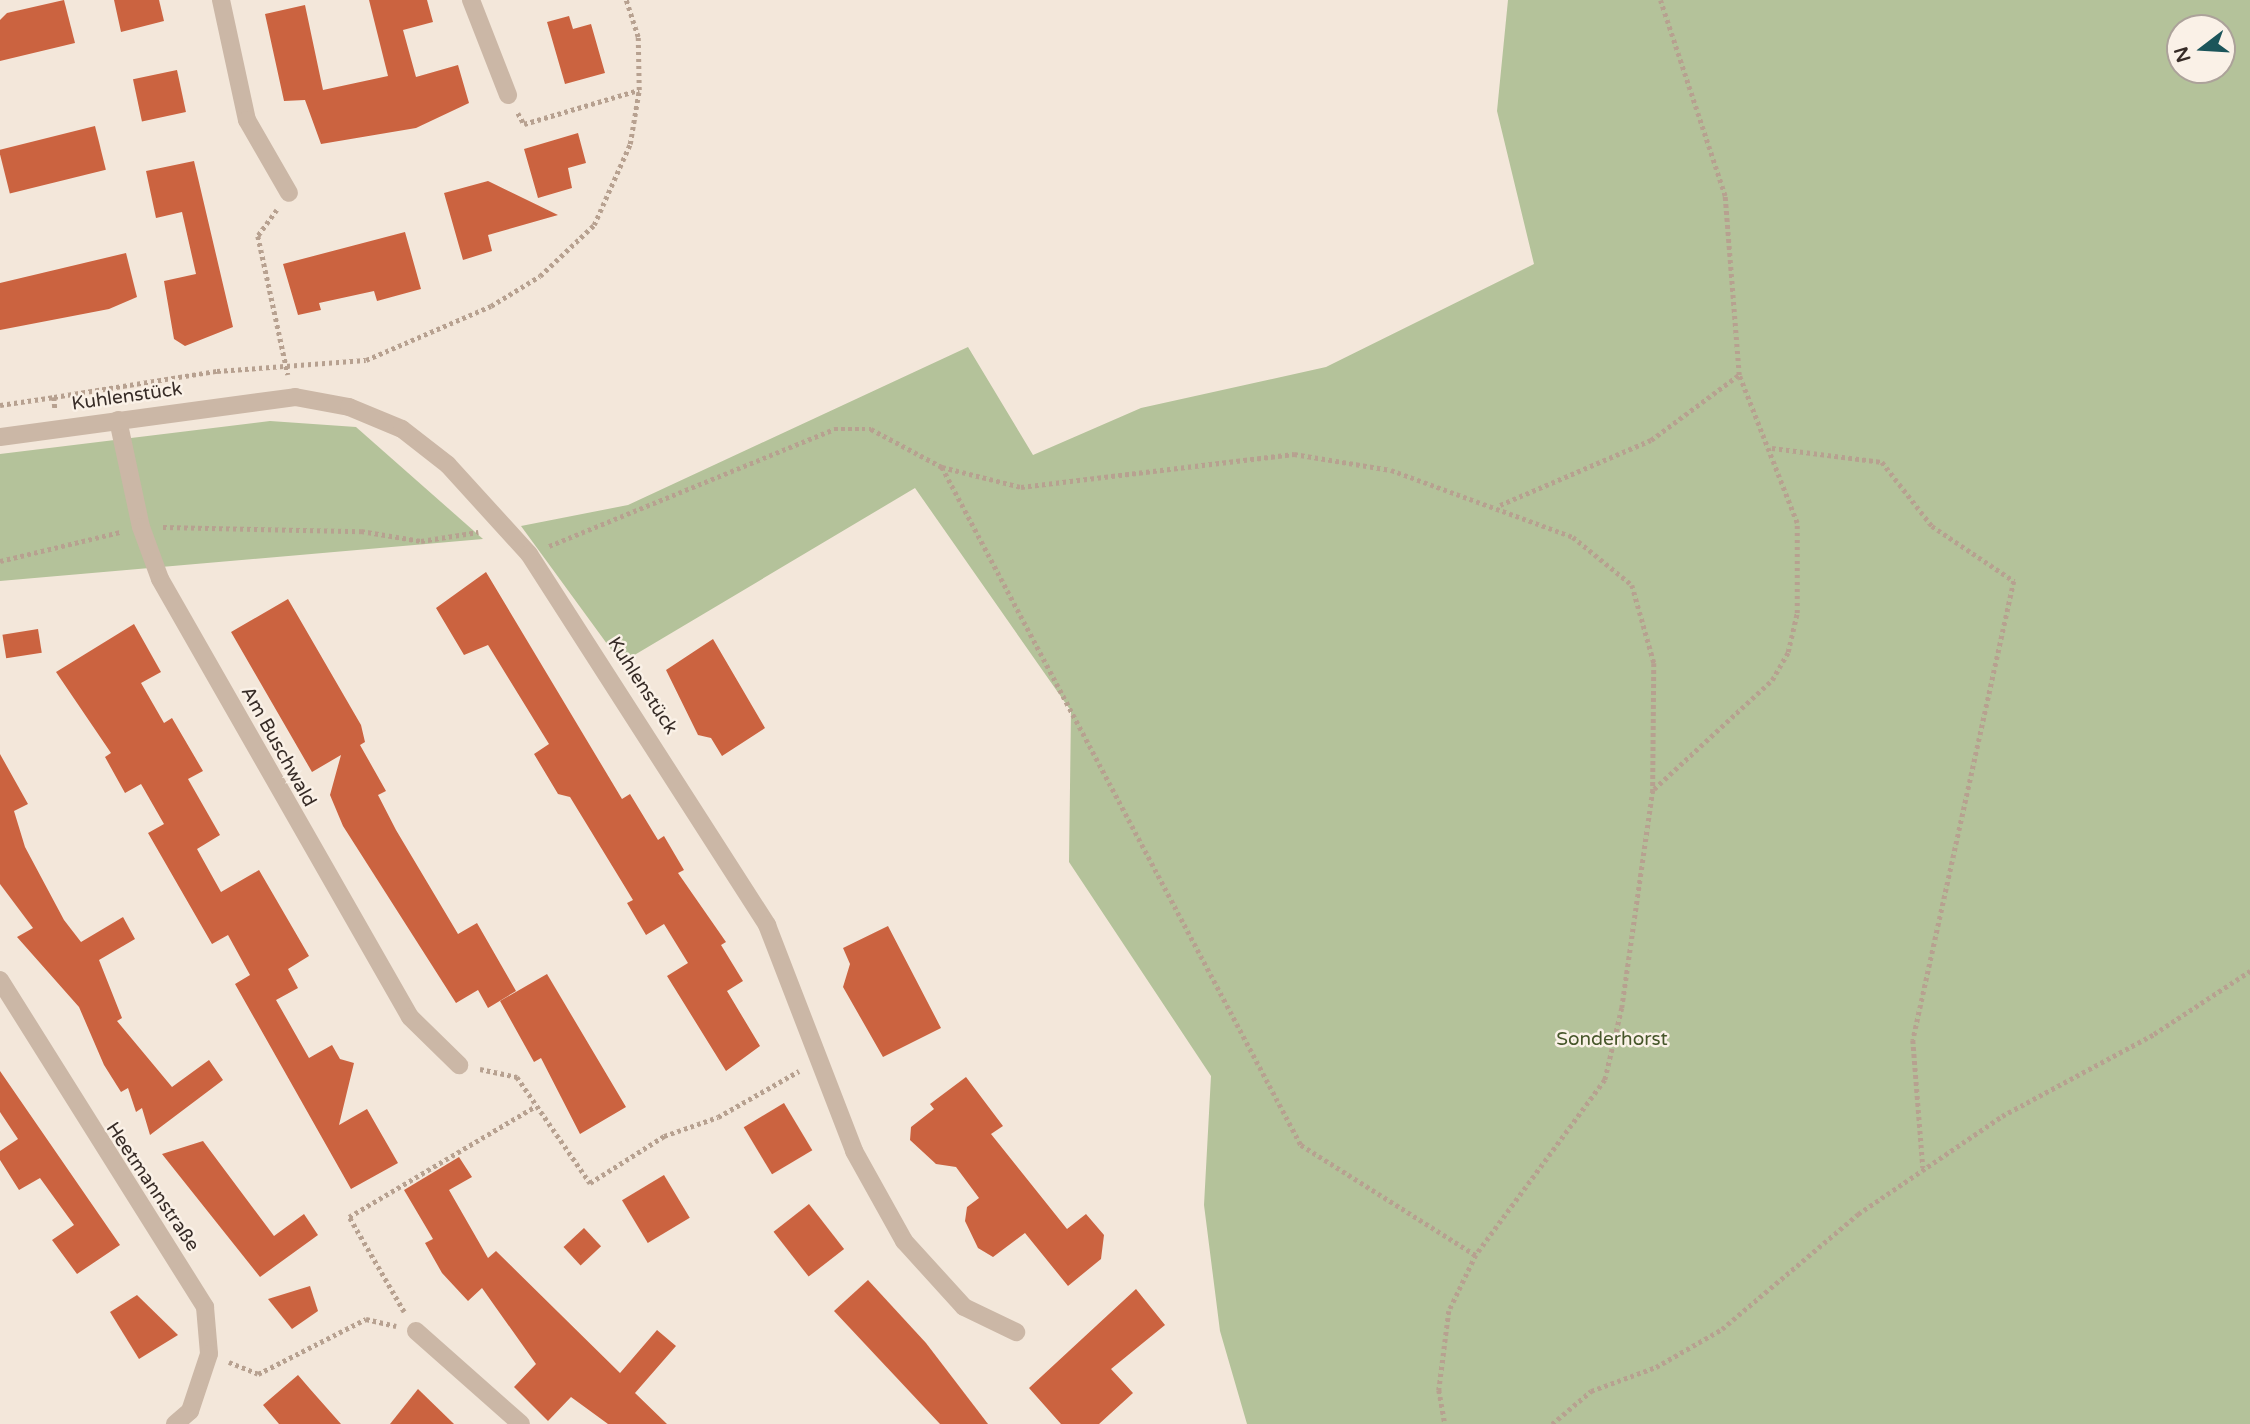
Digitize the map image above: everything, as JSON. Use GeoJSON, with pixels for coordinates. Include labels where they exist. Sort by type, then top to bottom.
{"type":"FeatureCollection","features":[{"type":"Feature","properties":{"kind":"street"},"geometry":{"type":"LineString","coordinates":[[221,0],[247,120],[289,193]]}},
{"type":"Feature","properties":{"kind":"street"},"geometry":{"type":"LineString","coordinates":[[471,0],[508,95]]}},
{"type":"Feature","properties":{"kind":"street","name":"Kuhlenstück"},"geometry":{"type":"LineString","coordinates":[[0,436],[255,398],[349,407],[402,429],[448,465],[529,554],[767,925],[874,1195],[904,1241],[964,1307],[1016,1332]]}},
{"type":"Feature","properties":{"kind":"street","name":"Am Buschwald"},"geometry":{"type":"LineString","coordinates":[[118,420],[141,527],[167,591],[410,1017],[459,1065]]}},
{"type":"Feature","properties":{"kind":"street","name":"Heetmannstraße"},"geometry":{"type":"LineString","coordinates":[[0,980],[205,1307],[209,1354],[190,1411],[175,1424]]}},
{"type":"Feature","properties":{"kind":"street"},"geometry":{"type":"LineString","coordinates":[[416,1331],[521,1424]]}},
{"type":"Feature","properties":{"kind":"path"},"geometry":{"type":"LineString","coordinates":[[0,405],[287,365],[366,360],[491,306],[540,276],[594,225],[630,144],[639,90],[638,37],[626,0]]}},
{"type":"Feature","properties":{"kind":"path"},"geometry":{"type":"LineString","coordinates":[[1653,790],[1772,680],[1788,652],[1797,613],[1797,523],[1772,448],[1739,375],[1726,196],[1660,0]]}},
{"type":"Feature","properties":{"kind":"path"},"geometry":{"type":"LineString","coordinates":[[508,95],[524,124],[639,90]]}},
{"type":"Feature","properties":{"kind":"path"},"geometry":{"type":"LineString","coordinates":[[287,365],[258,236],[289,193]]}},
{"type":"Feature","properties":{"kind":"path"},"geometry":{"type":"LineString","coordinates":[[1500,506],[1651,440],[1739,375]]}},
{"type":"Feature","properties":{"kind":"path"},"geometry":{"type":"LineString","coordinates":[[54,397],[58,428]]}},
{"type":"Feature","properties":{"kind":"path"},"geometry":{"type":"LineString","coordinates":[[529,554],[834,429],[871,429],[942,467],[1021,486],[1294,454],[1391,470],[1500,506],[1573,537],[1632,585],[1654,663],[1653,790],[1622,1008],[1605,1080],[1476,1255],[1449,1311],[1439,1390],[1445,1424]]}},
{"type":"Feature","properties":{"kind":"path"},"geometry":{"type":"LineString","coordinates":[[1772,448],[1882,462],[1932,526],[2014,581],[1913,1040],[1923,1168]]}},
{"type":"Feature","properties":{"kind":"path"},"geometry":{"type":"LineString","coordinates":[[942,467],[1301,1146],[1476,1255]]}},
{"type":"Feature","properties":{"kind":"path"},"geometry":{"type":"LineString","coordinates":[[0,561],[141,527],[361,531],[421,541],[503,526]]}},
{"type":"Feature","properties":{"kind":"path"},"geometry":{"type":"LineString","coordinates":[[1552,1424],[1591,1391],[1656,1367],[1722,1329],[1809,1252],[1923,1168],[2250,971]]}},
{"type":"Feature","properties":{"kind":"path"},"geometry":{"type":"LineString","coordinates":[[459,1065],[517,1077],[590,1183],[664,1136],[718,1117],[784,1080]]}},
{"type":"Feature","properties":{"kind":"path"},"geometry":{"type":"LineString","coordinates":[[396,1301],[349,1217],[537,1105]]}},
{"type":"Feature","properties":{"kind":"path"},"geometry":{"type":"LineString","coordinates":[[209,1354],[258,1374],[366,1319],[416,1331]]}},
{"type":"Feature","properties":{"kind":"green space","name":"Sonderhorst"},"geometry":{"type":"Polygon","coordinates":[[[1508,0],[2250,0],[2250,1424],[1247,1424],[1220,1331],[1204,1205],[1211,1076],[1069,862],[1071,711],[915,488],[621,663],[521,526],[628,505],[968,347],[1033,455],[1141,408],[1326,367],[1534,264],[1497,111],[1508,0]]]}},
{"type":"Feature","properties":{"kind":"green space"},"geometry":{"type":"Polygon","coordinates":[[[270,421],[356,427],[483,539],[0,581],[0,454],[270,421]]]}},
{"type":"Feature","properties":{"kind":"building"},"geometry":{"type":"Polygon","coordinates":[[[64,0],[75,43],[0,61],[0,20],[7,13],[64,0]]]}},
{"type":"Feature","properties":{"kind":"building"},"geometry":{"type":"Polygon","coordinates":[[[114,0],[159,0],[164,21],[121,32],[114,0]]]}},
{"type":"Feature","properties":{"kind":"building"},"geometry":{"type":"Polygon","coordinates":[[[369,0],[427,0],[433,22],[403,30],[416,77],[458,65],[469,103],[416,128],[321,144],[305,100],[284,101],[265,14],[305,5],[323,90],[388,76],[369,0]]]}},
{"type":"Feature","properties":{"kind":"building"},"geometry":{"type":"Polygon","coordinates":[[[569,16],[573,29],[591,24],[605,73],[565,84],[547,22],[569,16]]]}},
{"type":"Feature","properties":{"kind":"building"},"geometry":{"type":"Polygon","coordinates":[[[177,70],[186,112],[142,121],[133,79],[177,70]]]}},
{"type":"Feature","properties":{"kind":"building"},"geometry":{"type":"Polygon","coordinates":[[[95,126],[106,170],[10,194],[0,150],[95,126]]]}},
{"type":"Feature","properties":{"kind":"building"},"geometry":{"type":"Polygon","coordinates":[[[578,133],[586,163],[568,168],[572,188],[538,198],[524,149],[578,133]]]}},
{"type":"Feature","properties":{"kind":"building"},"geometry":{"type":"Polygon","coordinates":[[[194,161],[233,327],[185,346],[174,339],[164,281],[196,274],[182,212],[156,218],[146,171],[194,161]]]}},
{"type":"Feature","properties":{"kind":"building"},"geometry":{"type":"Polygon","coordinates":[[[488,181],[558,215],[488,235],[492,251],[463,260],[444,193],[488,181]]]}},
{"type":"Feature","properties":{"kind":"building"},"geometry":{"type":"Polygon","coordinates":[[[405,232],[421,289],[377,301],[374,291],[319,303],[321,310],[298,315],[283,264],[405,232]]]}},
{"type":"Feature","properties":{"kind":"building"},"geometry":{"type":"Polygon","coordinates":[[[126,253],[137,297],[109,309],[0,330],[0,283],[126,253]]]}},
{"type":"Feature","properties":{"kind":"building"},"geometry":{"type":"Polygon","coordinates":[[[486,572],[622,799],[630,794],[658,840],[664,836],[684,870],[678,873],[726,942],[721,945],[743,981],[727,991],[760,1046],[726,1071],[667,976],[688,963],[664,924],[646,935],[627,903],[633,900],[570,797],[558,794],[534,754],[549,744],[488,645],[464,655],[436,608],[486,572]]]}},
{"type":"Feature","properties":{"kind":"building"},"geometry":{"type":"Polygon","coordinates":[[[288,599],[361,725],[365,742],[360,745],[386,791],[378,795],[396,830],[458,934],[477,923],[516,991],[488,1008],[478,990],[456,1003],[343,826],[330,795],[341,755],[312,772],[231,632],[288,599]]]}},
{"type":"Feature","properties":{"kind":"building"},"geometry":{"type":"Polygon","coordinates":[[[134,624],[161,672],[141,683],[164,723],[172,718],[203,771],[188,779],[220,835],[197,849],[221,892],[259,870],[309,956],[288,969],[298,988],[276,1000],[309,1058],[332,1045],[340,1059],[354,1063],[339,1125],[367,1109],[398,1163],[351,1189],[235,984],[250,975],[228,935],[212,944],[148,833],[164,824],[141,784],[125,793],[105,757],[111,753],[56,672],[134,624]]]}},
{"type":"Feature","properties":{"kind":"building"},"geometry":{"type":"Polygon","coordinates":[[[38,629],[42,653],[6,658],[2,635],[38,629]]]}},
{"type":"Feature","properties":{"kind":"building"},"geometry":{"type":"Polygon","coordinates":[[[713,639],[765,728],[722,756],[711,738],[698,735],[666,670],[713,639]]]}},
{"type":"Feature","properties":{"kind":"building"},"geometry":{"type":"Polygon","coordinates":[[[0,754],[28,804],[14,811],[25,847],[64,920],[81,942],[123,917],[135,939],[99,960],[122,1018],[117,1021],[172,1087],[209,1060],[223,1080],[150,1135],[142,1108],[136,1112],[128,1088],[121,1092],[104,1065],[79,1007],[17,937],[33,928],[0,884],[0,754]]]}},
{"type":"Feature","properties":{"kind":"building"},"geometry":{"type":"Polygon","coordinates":[[[888,926],[941,1028],[883,1057],[843,987],[850,964],[843,948],[888,926]]]}},
{"type":"Feature","properties":{"kind":"building"},"geometry":{"type":"Polygon","coordinates":[[[547,974],[626,1107],[580,1134],[541,1058],[534,1062],[500,1001],[547,974]]]}},
{"type":"Feature","properties":{"kind":"building"},"geometry":{"type":"Polygon","coordinates":[[[0,1071],[120,1245],[77,1274],[52,1240],[74,1225],[40,1178],[19,1190],[0,1160],[0,1151],[18,1139],[0,1112],[0,1071]]]}},
{"type":"Feature","properties":{"kind":"building"},"geometry":{"type":"Polygon","coordinates":[[[966,1077],[1003,1126],[991,1134],[1067,1229],[1086,1214],[1104,1235],[1101,1259],[1068,1286],[1025,1233],[993,1257],[978,1248],[965,1221],[967,1207],[979,1198],[956,1167],[936,1164],[910,1140],[911,1127],[934,1109],[930,1104],[966,1077]]]}},
{"type":"Feature","properties":{"kind":"building"},"geometry":{"type":"Polygon","coordinates":[[[784,1103],[812,1150],[772,1174],[744,1127],[784,1103]]]}},
{"type":"Feature","properties":{"kind":"building"},"geometry":{"type":"Polygon","coordinates":[[[203,1141],[274,1236],[304,1214],[318,1235],[260,1277],[162,1154],[203,1141]]]}},
{"type":"Feature","properties":{"kind":"building"},"geometry":{"type":"Polygon","coordinates":[[[459,1157],[472,1177],[449,1190],[488,1258],[496,1251],[620,1373],[657,1330],[676,1346],[635,1393],[667,1424],[608,1424],[571,1397],[548,1421],[514,1387],[536,1364],[482,1288],[468,1301],[442,1273],[425,1243],[433,1239],[404,1190],[459,1157]]]}},
{"type":"Feature","properties":{"kind":"building"},"geometry":{"type":"Polygon","coordinates":[[[664,1175],[690,1218],[648,1243],[622,1200],[664,1175]]]}},
{"type":"Feature","properties":{"kind":"building"},"geometry":{"type":"Polygon","coordinates":[[[809,1204],[844,1249],[809,1277],[774,1232],[809,1204]]]}},
{"type":"Feature","properties":{"kind":"building"},"geometry":{"type":"Polygon","coordinates":[[[584,1228],[601,1246],[581,1265],[564,1247],[584,1228]]]}},
{"type":"Feature","properties":{"kind":"building"},"geometry":{"type":"Polygon","coordinates":[[[868,1280],[926,1343],[988,1424],[940,1424],[834,1311],[868,1280]]]}},
{"type":"Feature","properties":{"kind":"building"},"geometry":{"type":"Polygon","coordinates":[[[310,1286],[318,1311],[292,1329],[268,1299],[310,1286]]]}},
{"type":"Feature","properties":{"kind":"building"},"geometry":{"type":"Polygon","coordinates":[[[1136,1289],[1165,1325],[1111,1369],[1133,1393],[1099,1424],[1061,1424],[1029,1388],[1136,1289]]]}},
{"type":"Feature","properties":{"kind":"building"},"geometry":{"type":"Polygon","coordinates":[[[137,1295],[178,1335],[139,1359],[110,1312],[137,1295]]]}},
{"type":"Feature","properties":{"kind":"building"},"geometry":{"type":"Polygon","coordinates":[[[298,1375],[341,1424],[279,1424],[263,1405],[298,1375]]]}},
{"type":"Feature","properties":{"kind":"building"},"geometry":{"type":"Polygon","coordinates":[[[418,1389],[454,1424],[390,1424],[418,1389]]]}}]}
